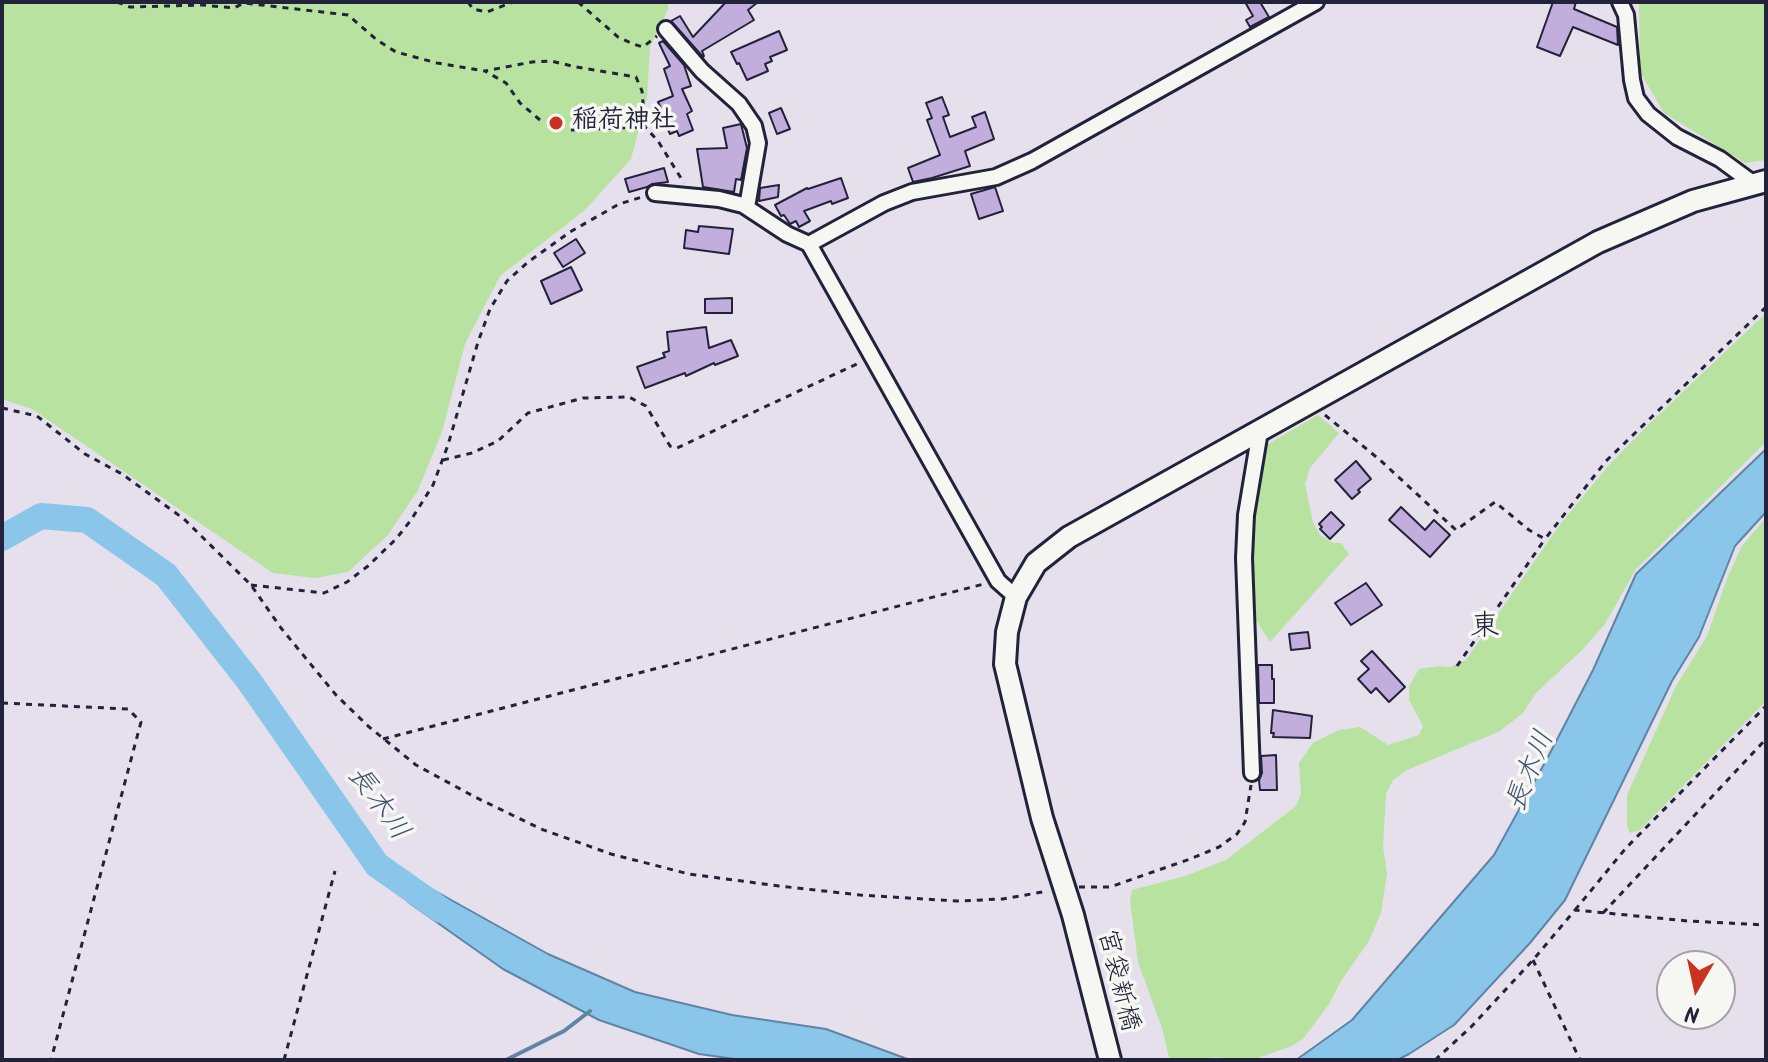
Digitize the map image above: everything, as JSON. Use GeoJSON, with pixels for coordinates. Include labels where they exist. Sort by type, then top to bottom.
{"type":"FeatureCollection","features":[{"type":"Feature","properties":{"kind":"street"},"geometry":{"type":"LineString","coordinates":[[809,244],[884,203],[912,192],[996,177],[1032,161],[1316,2]]}},
{"type":"Feature","properties":{"kind":"street"},"geometry":{"type":"LineString","coordinates":[[1620,2],[1626,15],[1636,98],[1648,114],[1677,137],[1760,183]]}},
{"type":"Feature","properties":{"kind":"street"},"geometry":{"type":"LineString","coordinates":[[666,29],[702,71],[739,104],[754,126],[758,143],[747,207]]}},
{"type":"Feature","properties":{"kind":"street","name":"宮袋新橋"},"geometry":{"type":"LineString","coordinates":[[1110,1060],[1073,915],[1042,818],[1005,664],[1007,632],[1016,597],[1036,563],[1069,537],[1598,242],[1693,201],[1760,183]]}},
{"type":"Feature","properties":{"kind":"street"},"geometry":{"type":"LineString","coordinates":[[655,193],[719,199],[747,207],[787,234],[809,244],[998,581],[1016,597]]}},
{"type":"Feature","properties":{"kind":"street"},"geometry":{"type":"LineString","coordinates":[[1252,773],[1244,558],[1246,515],[1260,431]]}},
{"type":"Feature","properties":{"kind":"path"},"geometry":{"type":"LineString","coordinates":[[117,2],[130,7],[202,5],[234,8],[244,3],[348,15],[396,52],[485,71],[506,83],[520,103],[540,120]]}},
{"type":"Feature","properties":{"kind":"path"},"geometry":{"type":"LineString","coordinates":[[468,2],[473,9],[487,12],[513,2]]}},
{"type":"Feature","properties":{"kind":"path"},"geometry":{"type":"LineString","coordinates":[[578,2],[618,37],[643,47],[666,29]]}},
{"type":"Feature","properties":{"kind":"path"},"geometry":{"type":"LineString","coordinates":[[485,71],[551,61],[636,77],[642,91],[645,127],[658,141],[692,196]]}},
{"type":"Feature","properties":{"kind":"path"},"geometry":{"type":"LineString","coordinates":[[571,130],[645,127]]}},
{"type":"Feature","properties":{"kind":"path"},"geometry":{"type":"LineString","coordinates":[[251,585],[324,593],[347,582],[396,539],[433,485],[462,401],[478,342],[490,309],[507,281],[570,232],[619,204],[655,193]]}},
{"type":"Feature","properties":{"kind":"path"},"geometry":{"type":"LineString","coordinates":[[1457,666],[1545,539],[1606,461],[1766,307]]}},
{"type":"Feature","properties":{"kind":"path"},"geometry":{"type":"LineString","coordinates":[[443,460],[472,453],[498,441],[528,413],[583,398],[629,397],[646,406],[670,446],[677,448],[872,357]]}},
{"type":"Feature","properties":{"kind":"path"},"geometry":{"type":"LineString","coordinates":[[1310,403],[1380,460],[1456,530],[1495,502],[1545,539]]}},
{"type":"Feature","properties":{"kind":"path"},"geometry":{"type":"LineString","coordinates":[[2,408],[37,416],[85,454],[134,483],[184,519],[251,585],[281,628],[336,695],[416,765],[541,829],[611,854],[689,874],[846,894],[957,901],[1003,899],[1063,888],[1110,887],[1219,847],[1237,834],[1245,822],[1252,773]]}},
{"type":"Feature","properties":{"kind":"path"},"geometry":{"type":"LineString","coordinates":[[383,739],[998,581]]}},
{"type":"Feature","properties":{"kind":"path"},"geometry":{"type":"LineString","coordinates":[[2,703],[128,709],[141,722],[51,1060]]}},
{"type":"Feature","properties":{"kind":"path"},"geometry":{"type":"LineString","coordinates":[[1435,1060],[1471,1027],[1533,960],[1626,848],[1766,706]]}},
{"type":"Feature","properties":{"kind":"path"},"geometry":{"type":"LineString","coordinates":[[1603,913],[1766,739]]}},
{"type":"Feature","properties":{"kind":"path"},"geometry":{"type":"LineString","coordinates":[[284,1060],[335,871]]}},
{"type":"Feature","properties":{"kind":"path"},"geometry":{"type":"LineString","coordinates":[[1575,910],[1766,925]]}},
{"type":"Feature","properties":{"kind":"path"},"geometry":{"type":"LineString","coordinates":[[1533,960],[1580,1060]]}},
{"type":"Feature","properties":{"kind":"green space"},"geometry":{"type":"Polygon","coordinates":[[[2,2],[668,2],[668,9],[650,47],[647,98],[631,159],[585,210],[500,276],[465,344],[442,432],[418,490],[388,535],[348,572],[315,578],[273,573],[32,409],[2,399],[2,2]]]}},
{"type":"Feature","properties":{"kind":"green space"},"geometry":{"type":"Polygon","coordinates":[[[1639,2],[1766,2],[1766,160],[1745,163],[1664,113],[1640,72],[1639,2]]]}},
{"type":"Feature","properties":{"kind":"green space"},"geometry":{"type":"Polygon","coordinates":[[[1766,313],[1766,442],[1636,569],[1605,624],[1536,693],[1523,713],[1500,731],[1407,770],[1393,780],[1386,794],[1383,847],[1387,873],[1381,913],[1369,941],[1303,1039],[1252,1060],[1213,1057],[1210,1060],[1172,1060],[1138,962],[1130,901],[1132,890],[1185,876],[1226,860],[1296,806],[1301,793],[1299,763],[1313,743],[1339,730],[1360,727],[1388,745],[1419,735],[1423,726],[1409,700],[1409,686],[1419,669],[1450,667],[1466,660],[1559,526],[1608,466],[1766,313]]]}},
{"type":"Feature","properties":{"kind":"green space"},"geometry":{"type":"Polygon","coordinates":[[[1318,415],[1339,433],[1310,468],[1305,484],[1313,522],[1320,535],[1333,543],[1341,543],[1349,554],[1270,642],[1254,617],[1253,514],[1266,445],[1318,415]]]}},
{"type":"Feature","properties":{"kind":"green space"},"geometry":{"type":"Polygon","coordinates":[[[1766,518],[1766,701],[1640,830],[1630,833],[1627,826],[1627,795],[1676,686],[1707,636],[1742,546],[1766,518]]]}},
{"type":"Feature","properties":{"kind":"water"},"geometry":{"type":"Polygon","coordinates":[[[1766,449],[1766,512],[1735,546],[1699,637],[1672,681],[1565,900],[1454,1025],[1409,1054],[1397,1060],[1296,1060],[1352,1020],[1494,855],[1593,670],[1636,574],[1766,449]]]}},
{"type":"Feature","properties":{"kind":"water"},"geometry":{"type":"Polygon","coordinates":[[[419,882],[548,954],[635,992],[732,1015],[826,1029],[910,1060],[742,1060],[699,1054],[599,1020],[503,969],[408,902],[419,882]]]}},
{"type":"Feature","properties":{"kind":"building"},"geometry":{"type":"Polygon","coordinates":[[[726,2],[758,2],[748,10],[754,20],[702,51],[703,57],[671,21],[680,16],[693,37],[726,2]]]}},
{"type":"Feature","properties":{"kind":"building"},"geometry":{"type":"Polygon","coordinates":[[[1245,2],[1260,2],[1269,17],[1250,27],[1246,20],[1253,16],[1245,2]]]}},
{"type":"Feature","properties":{"kind":"building"},"geometry":{"type":"Polygon","coordinates":[[[1553,2],[1576,2],[1574,9],[1617,27],[1618,45],[1573,27],[1560,56],[1537,47],[1553,2]]]}},
{"type":"Feature","properties":{"kind":"building"},"geometry":{"type":"Polygon","coordinates":[[[779,31],[787,50],[770,57],[772,61],[765,64],[768,71],[747,80],[731,52],[779,31]]]}},
{"type":"Feature","properties":{"kind":"building"},"geometry":{"type":"Polygon","coordinates":[[[663,41],[684,65],[691,86],[682,89],[692,111],[687,114],[693,130],[679,136],[677,131],[670,134],[658,102],[673,96],[664,69],[670,66],[659,43],[663,41]]]}},
{"type":"Feature","properties":{"kind":"building"},"geometry":{"type":"Polygon","coordinates":[[[942,97],[949,115],[943,117],[950,137],[976,127],[972,117],[985,112],[994,139],[965,151],[970,166],[913,182],[908,168],[940,155],[927,120],[932,118],[926,103],[942,97]]]}},
{"type":"Feature","properties":{"kind":"building"},"geometry":{"type":"Polygon","coordinates":[[[781,108],[790,129],[777,134],[769,113],[781,108]]]}},
{"type":"Feature","properties":{"kind":"building"},"geometry":{"type":"Polygon","coordinates":[[[741,124],[747,148],[741,180],[736,179],[734,192],[703,187],[697,149],[727,148],[723,128],[741,124]]]}},
{"type":"Feature","properties":{"kind":"building"},"geometry":{"type":"Polygon","coordinates":[[[664,168],[668,182],[629,192],[625,179],[664,168]]]}},
{"type":"Feature","properties":{"kind":"building"},"geometry":{"type":"Polygon","coordinates":[[[841,178],[848,198],[804,211],[810,221],[799,227],[796,221],[790,224],[784,215],[781,216],[775,205],[807,188],[841,178]]]}},
{"type":"Feature","properties":{"kind":"building"},"geometry":{"type":"Polygon","coordinates":[[[779,185],[778,197],[759,201],[760,188],[779,185]]]}},
{"type":"Feature","properties":{"kind":"building"},"geometry":{"type":"Polygon","coordinates":[[[995,187],[1003,211],[979,219],[971,194],[995,187]]]}},
{"type":"Feature","properties":{"kind":"building"},"geometry":{"type":"Polygon","coordinates":[[[699,226],[733,229],[729,254],[684,248],[686,230],[698,232],[699,226]]]}},
{"type":"Feature","properties":{"kind":"building"},"geometry":{"type":"Polygon","coordinates":[[[576,239],[585,253],[563,267],[554,253],[576,239]]]}},
{"type":"Feature","properties":{"kind":"building"},"geometry":{"type":"Polygon","coordinates":[[[571,267],[582,290],[551,304],[541,281],[571,267]]]}},
{"type":"Feature","properties":{"kind":"building"},"geometry":{"type":"Polygon","coordinates":[[[732,298],[732,313],[705,313],[705,299],[732,298]]]}},
{"type":"Feature","properties":{"kind":"building"},"geometry":{"type":"Polygon","coordinates":[[[706,327],[709,348],[731,340],[738,356],[645,388],[637,367],[665,357],[663,353],[669,351],[667,332],[706,327]]]}},
{"type":"Feature","properties":{"kind":"building"},"geometry":{"type":"Polygon","coordinates":[[[1356,461],[1371,479],[1352,499],[1335,480],[1356,461]]]}},
{"type":"Feature","properties":{"kind":"building"},"geometry":{"type":"Polygon","coordinates":[[[1401,507],[1425,530],[1434,520],[1450,535],[1430,557],[1389,520],[1401,507]]]}},
{"type":"Feature","properties":{"kind":"building"},"geometry":{"type":"Polygon","coordinates":[[[1331,512],[1344,525],[1330,539],[1319,524],[1331,512]]]}},
{"type":"Feature","properties":{"kind":"building"},"geometry":{"type":"Polygon","coordinates":[[[1366,583],[1382,605],[1351,625],[1335,603],[1366,583]]]}},
{"type":"Feature","properties":{"kind":"building"},"geometry":{"type":"Polygon","coordinates":[[[1308,632],[1310,648],[1291,650],[1289,634],[1308,632]]]}},
{"type":"Feature","properties":{"kind":"building"},"geometry":{"type":"Polygon","coordinates":[[[1372,651],[1405,687],[1389,702],[1376,688],[1371,693],[1358,679],[1369,669],[1361,661],[1372,651]]]}},
{"type":"Feature","properties":{"kind":"building"},"geometry":{"type":"Polygon","coordinates":[[[1258,665],[1272,665],[1274,703],[1259,703],[1258,665]]]}},
{"type":"Feature","properties":{"kind":"building"},"geometry":{"type":"Polygon","coordinates":[[[1273,710],[1312,716],[1310,738],[1273,737],[1273,710]]]}},
{"type":"Feature","properties":{"kind":"building"},"geometry":{"type":"Polygon","coordinates":[[[1276,755],[1277,790],[1260,790],[1261,756],[1276,755]]]}},
{"type":"Feature","properties":{"kind":"waterway","name":"長木川"},"geometry":{"type":"LineString","coordinates":[[2,538],[41,516],[87,520],[166,575],[249,681],[377,865],[441,910]]}},
{"type":"Feature","properties":{"kind":"waterway"},"geometry":{"type":"LineString","coordinates":[[506,1060],[564,1031],[590,1011]]}},
{"type":"Feature","properties":{"kind":"place","name":"稲荷神社"},"geometry":{"type":"Point","coordinates":[556,123]}},
{"type":"Feature","properties":{"kind":"district","name":"東"},"geometry":{"type":"Point","coordinates":[1485,630]}}]}
